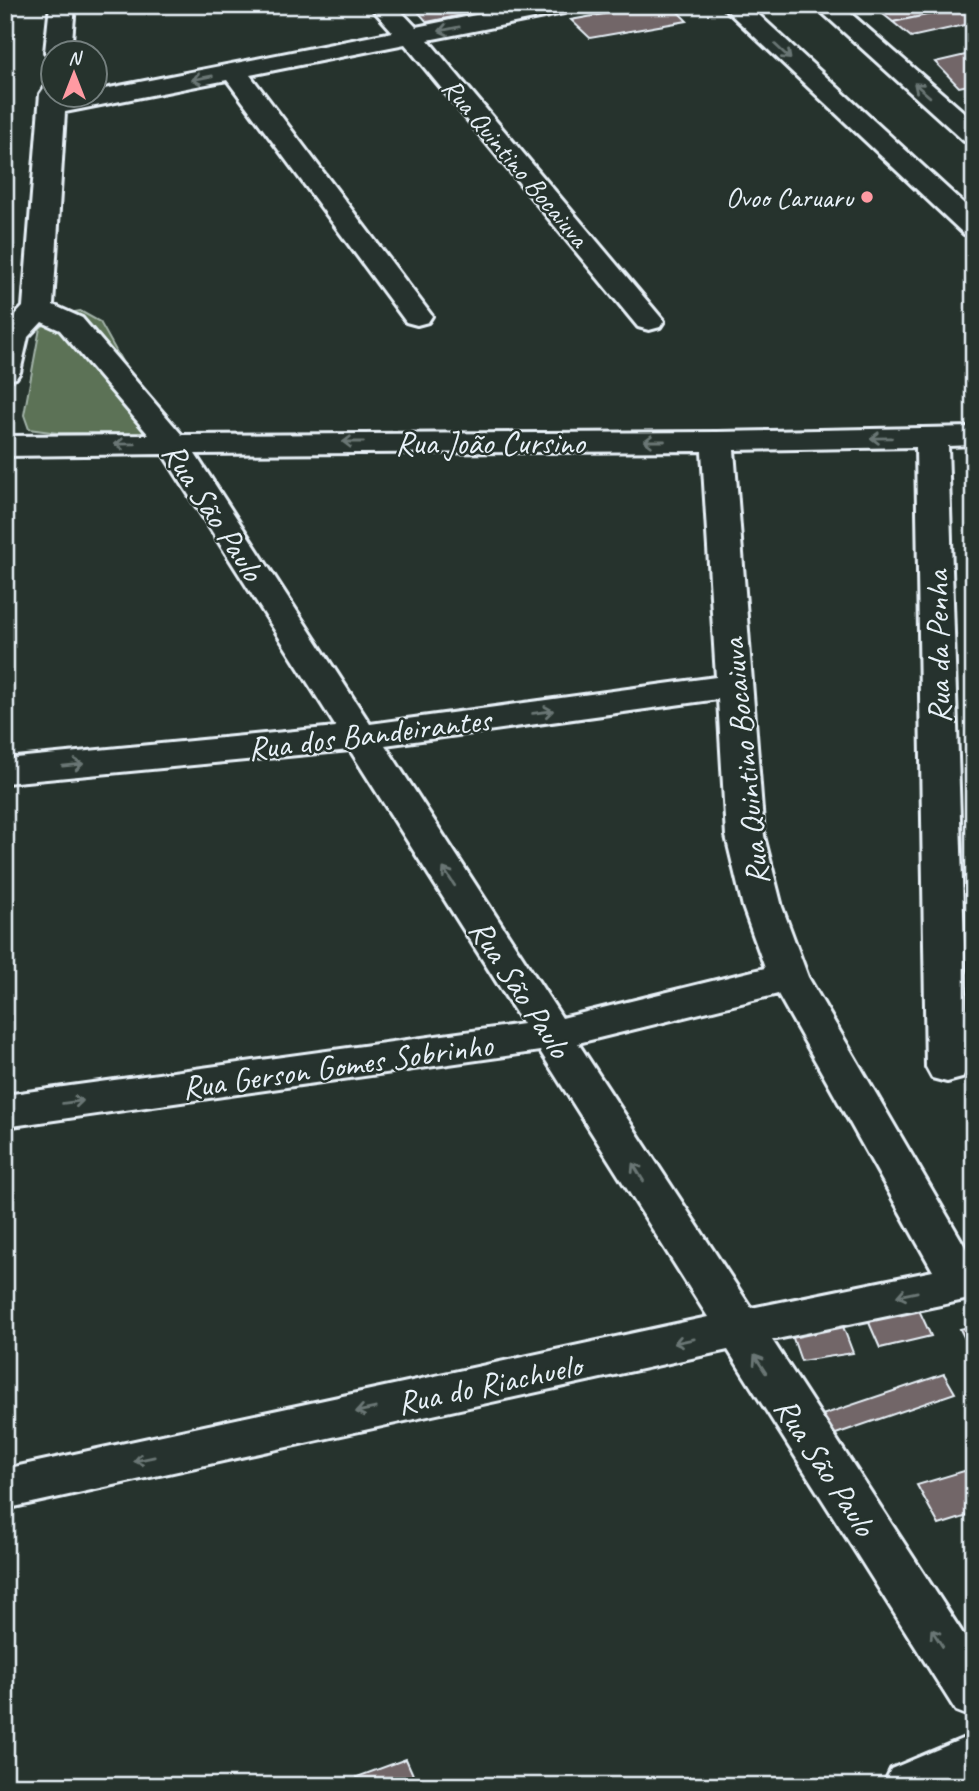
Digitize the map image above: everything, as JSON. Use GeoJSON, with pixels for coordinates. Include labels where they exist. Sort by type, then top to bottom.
{"type":"FeatureCollection","features":[{"type":"Feature","properties":{"kind":"street"},"geometry":{"type":"LineString","coordinates":[[59,38],[63,5]]}},
{"type":"Feature","properties":{"kind":"street","name":"Rua Quintino Bocaiuva"},"geometry":{"type":"LineString","coordinates":[[381,5],[412,37],[649,321]]}},
{"type":"Feature","properties":{"kind":"street"},"geometry":{"type":"LineString","coordinates":[[108,92],[234,72],[564,5]]}},
{"type":"Feature","properties":{"kind":"street"},"geometry":{"type":"LineString","coordinates":[[733,5],[974,228]]}},
{"type":"Feature","properties":{"kind":"street"},"geometry":{"type":"LineString","coordinates":[[826,5],[974,135]]}},
{"type":"Feature","properties":{"kind":"street"},"geometry":{"type":"LineString","coordinates":[[234,72],[417,316]]}},
{"type":"Feature","properties":{"kind":"street"},"geometry":{"type":"LineString","coordinates":[[5,372],[13,335],[38,309],[52,108]]}},
{"type":"Feature","properties":{"kind":"street","name":"Rua São Paulo"},"geometry":{"type":"LineString","coordinates":[[38,309],[71,324],[172,443],[974,1695]]}},
{"type":"Feature","properties":{"kind":"street","name":"Rua João Cursino"},"geometry":{"type":"LineString","coordinates":[[5,446],[717,441],[974,436]]}},
{"type":"Feature","properties":{"kind":"street","name":"Rua da Penha"},"geometry":{"type":"LineString","coordinates":[[932,437],[947,1067]]}},
{"type":"Feature","properties":{"kind":"street","name":"Rua Quintino Bocaiuva"},"geometry":{"type":"LineString","coordinates":[[717,441],[745,836],[758,900],[788,976],[968,1282]]}},
{"type":"Feature","properties":{"kind":"street","name":"Rua dos Bandeirantes"},"geometry":{"type":"LineString","coordinates":[[5,771],[359,737],[733,686]]}},
{"type":"Feature","properties":{"kind":"street","name":"Rua Gerson Gomes Sobrinho"},"geometry":{"type":"LineString","coordinates":[[5,1111],[551,1035],[788,976]]}},
{"type":"Feature","properties":{"kind":"street","name":"Rua do Riachuelo"},"geometry":{"type":"LineString","coordinates":[[5,1489],[738,1329],[968,1282]]}},
{"type":"Feature","properties":{"kind":"street"},"geometry":{"type":"LineString","coordinates":[[909,1786],[974,1758]]}},
{"type":"Feature","properties":{"kind":"green space"},"geometry":{"type":"Polygon","coordinates":[[[80,311],[100,322],[150,412],[150,424],[141,434],[58,433],[29,429],[24,415],[40,328],[58,315],[80,311]]]}},
{"type":"Feature","properties":{"kind":"building"},"geometry":{"type":"Polygon","coordinates":[[[412,5],[513,5],[427,22],[412,5]]]}},
{"type":"Feature","properties":{"kind":"building"},"geometry":{"type":"Polygon","coordinates":[[[654,5],[671,5],[687,21],[590,38],[571,20],[654,5]]]}},
{"type":"Feature","properties":{"kind":"building"},"geometry":{"type":"Polygon","coordinates":[[[906,5],[970,6],[893,22],[879,11],[906,5]]]}},
{"type":"Feature","properties":{"kind":"building"},"geometry":{"type":"Polygon","coordinates":[[[970,6],[974,9],[974,23],[911,37],[893,22],[970,6]]]}},
{"type":"Feature","properties":{"kind":"building"},"geometry":{"type":"Polygon","coordinates":[[[974,53],[974,84],[959,87],[935,62],[974,53]]]}},
{"type":"Feature","properties":{"kind":"building"},"geometry":{"type":"Polygon","coordinates":[[[913,1297],[931,1336],[880,1348],[863,1309],[913,1297]]]}},
{"type":"Feature","properties":{"kind":"building"},"geometry":{"type":"Polygon","coordinates":[[[838,1313],[853,1353],[801,1361],[787,1321],[838,1313]]]}},
{"type":"Feature","properties":{"kind":"building"},"geometry":{"type":"Polygon","coordinates":[[[974,1326],[974,1357],[960,1329],[974,1326]]]}},
{"type":"Feature","properties":{"kind":"building"},"geometry":{"type":"Polygon","coordinates":[[[944,1374],[955,1393],[830,1436],[819,1416],[944,1374]]]}},
{"type":"Feature","properties":{"kind":"building"},"geometry":{"type":"Polygon","coordinates":[[[974,1468],[974,1514],[939,1525],[917,1485],[974,1468]]]}},
{"type":"Feature","properties":{"kind":"building"},"geometry":{"type":"Polygon","coordinates":[[[406,1759],[418,1786],[361,1786],[357,1777],[406,1759]]]}},
{"type":"Feature","properties":{"kind":"place","name":"Ovoo Caruaru"},"geometry":{"type":"Point","coordinates":[867,197]}}]}
